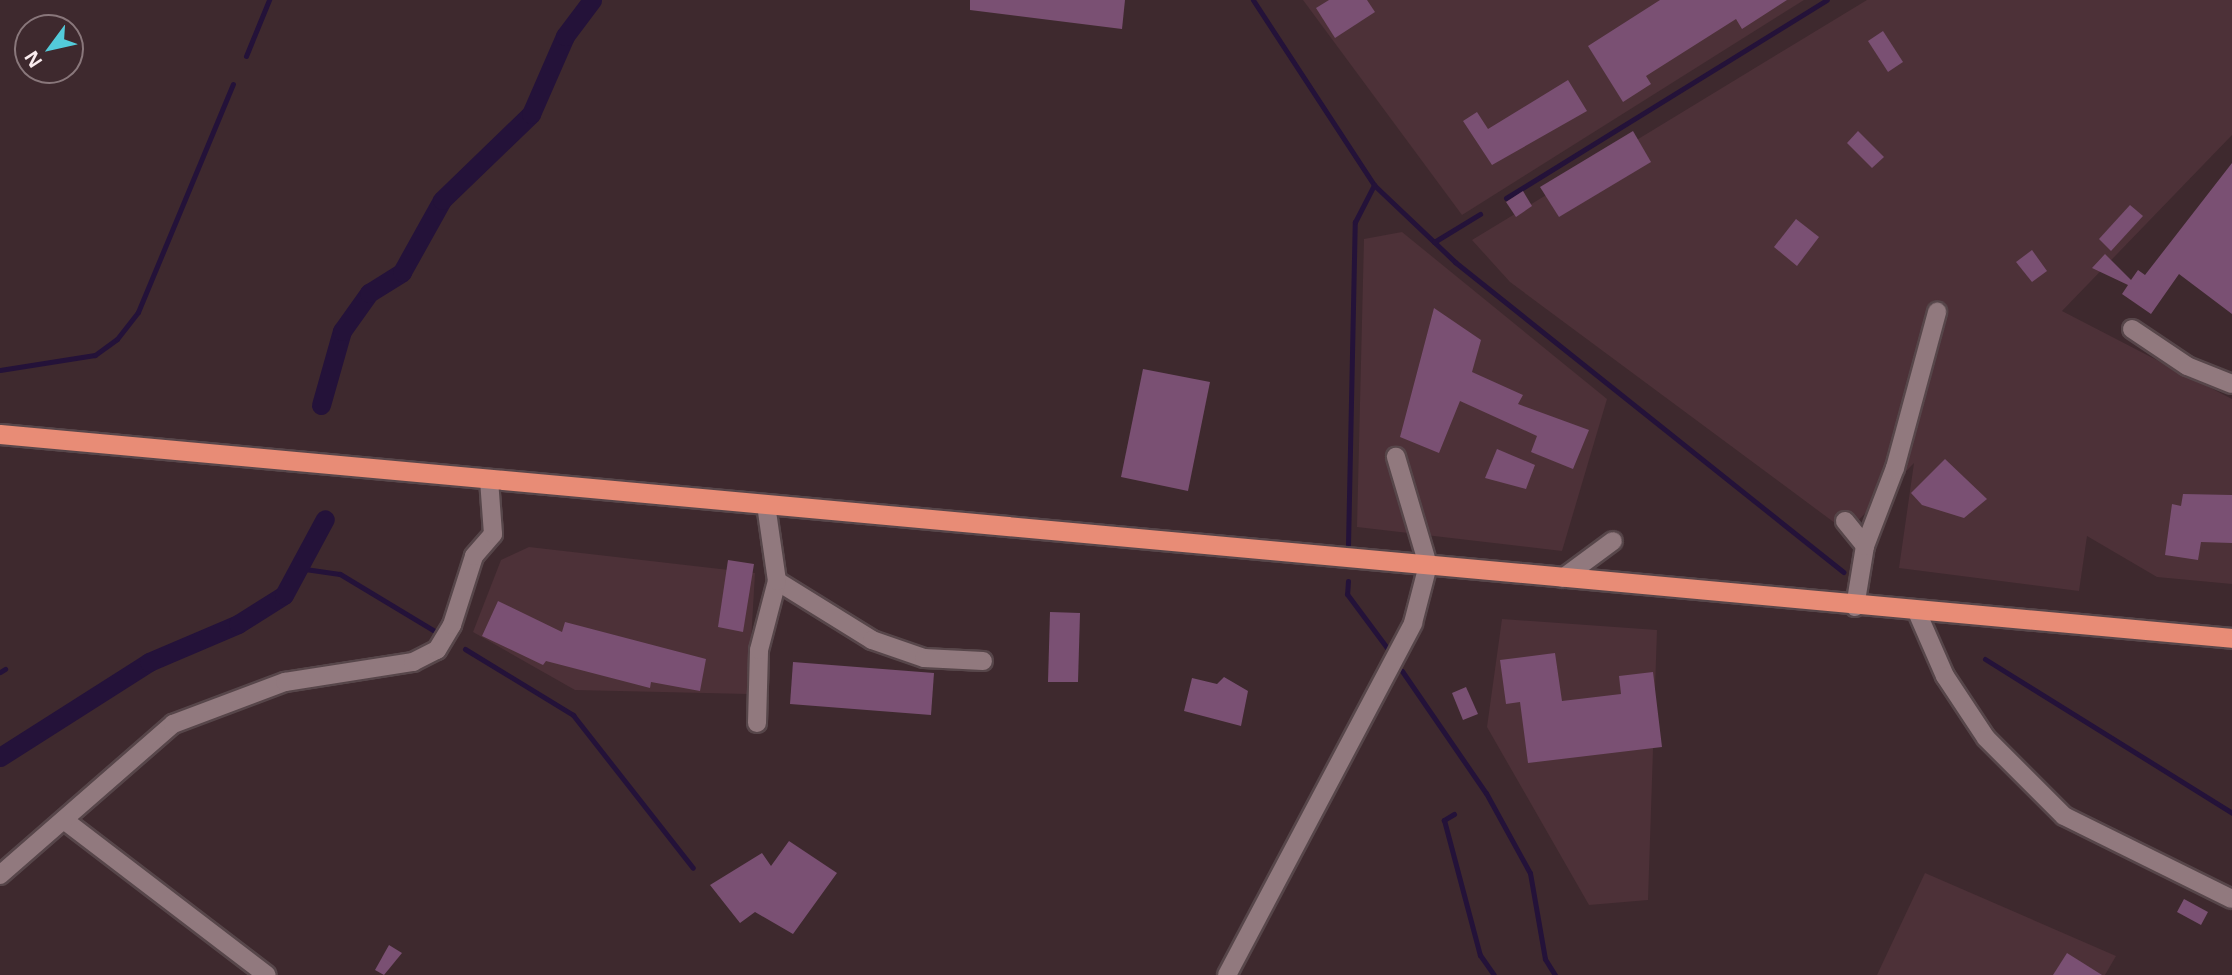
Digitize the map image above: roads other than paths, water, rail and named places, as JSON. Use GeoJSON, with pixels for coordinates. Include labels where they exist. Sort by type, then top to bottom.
{"type":"FeatureCollection","features":[{"type":"Feature","properties":{"kind":"highway"},"geometry":{"type":"LineString","coordinates":[[0,434],[1428,565],[1855,607],[2232,638]]}},
{"type":"Feature","properties":{"kind":"street"},"geometry":{"type":"LineString","coordinates":[[1855,607],[1865,546],[1895,468],[1937,312]]}},
{"type":"Feature","properties":{"kind":"street"},"geometry":{"type":"LineString","coordinates":[[2132,329],[2187,366],[2232,384]]}},
{"type":"Feature","properties":{"kind":"street"},"geometry":{"type":"LineString","coordinates":[[1227,975],[1405,642],[1428,565],[1396,457]]}},
{"type":"Feature","properties":{"kind":"street"},"geometry":{"type":"LineString","coordinates":[[0,875],[113,780],[145,744],[203,710],[285,682],[413,662],[437,650],[452,625],[474,556],[493,534],[489,480]]}},
{"type":"Feature","properties":{"kind":"street"},"geometry":{"type":"LineString","coordinates":[[757,723],[759,650],[777,581],[766,505]]}},
{"type":"Feature","properties":{"kind":"street"},"geometry":{"type":"LineString","coordinates":[[1845,522],[1865,546]]}},
{"type":"Feature","properties":{"kind":"street"},"geometry":{"type":"LineString","coordinates":[[1563,578],[1613,541]]}},
{"type":"Feature","properties":{"kind":"street"},"geometry":{"type":"LineString","coordinates":[[777,581],[872,639],[924,658],[983,661]]}},
{"type":"Feature","properties":{"kind":"street"},"geometry":{"type":"LineString","coordinates":[[1917,612],[1945,676],[1986,738],[2064,816],[2232,899]]}},
{"type":"Feature","properties":{"kind":"street"},"geometry":{"type":"LineString","coordinates":[[64,820],[267,975]]}},
{"type":"Feature","properties":{"kind":"waterway"},"geometry":{"type":"LineString","coordinates":[[246,56],[269,0]]}},
{"type":"Feature","properties":{"kind":"waterway"},"geometry":{"type":"LineString","coordinates":[[321,405],[342,331],[369,293],[402,272],[442,200],[531,114],[565,36],[592,0]]}},
{"type":"Feature","properties":{"kind":"waterway"},"geometry":{"type":"LineString","coordinates":[[1253,0],[1374,185],[1455,262],[1844,572]]}},
{"type":"Feature","properties":{"kind":"waterway"},"geometry":{"type":"LineString","coordinates":[[1506,198],[1827,0]]}},
{"type":"Feature","properties":{"kind":"waterway"},"geometry":{"type":"LineString","coordinates":[[0,370],[95,355],[117,339],[138,312],[233,84]]}},
{"type":"Feature","properties":{"kind":"waterway"},"geometry":{"type":"LineString","coordinates":[[1348,545],[1355,222],[1374,185]]}},
{"type":"Feature","properties":{"kind":"waterway"},"geometry":{"type":"LineString","coordinates":[[1434,242],[1480,214]]}},
{"type":"Feature","properties":{"kind":"waterway"},"geometry":{"type":"LineString","coordinates":[[0,757],[149,662],[238,624],[284,595],[325,519]]}},
{"type":"Feature","properties":{"kind":"waterway"},"geometry":{"type":"LineString","coordinates":[[298,568],[340,574],[441,635]]}},
{"type":"Feature","properties":{"kind":"waterway"},"geometry":{"type":"LineString","coordinates":[[1348,581],[1347,594],[1390,652]]}},
{"type":"Feature","properties":{"kind":"waterway"},"geometry":{"type":"LineString","coordinates":[[465,649],[573,715],[693,868]]}},
{"type":"Feature","properties":{"kind":"waterway"},"geometry":{"type":"LineString","coordinates":[[1985,659],[2232,813]]}},
{"type":"Feature","properties":{"kind":"waterway"},"geometry":{"type":"LineString","coordinates":[[0,672],[5,669]]}},
{"type":"Feature","properties":{"kind":"waterway"},"geometry":{"type":"LineString","coordinates":[[1402,671],[1486,793],[1530,873],[1545,959],[1555,975]]}},
{"type":"Feature","properties":{"kind":"waterway"},"geometry":{"type":"LineString","coordinates":[[1454,814],[1444,820],[1480,955],[1494,975]]}}]}
